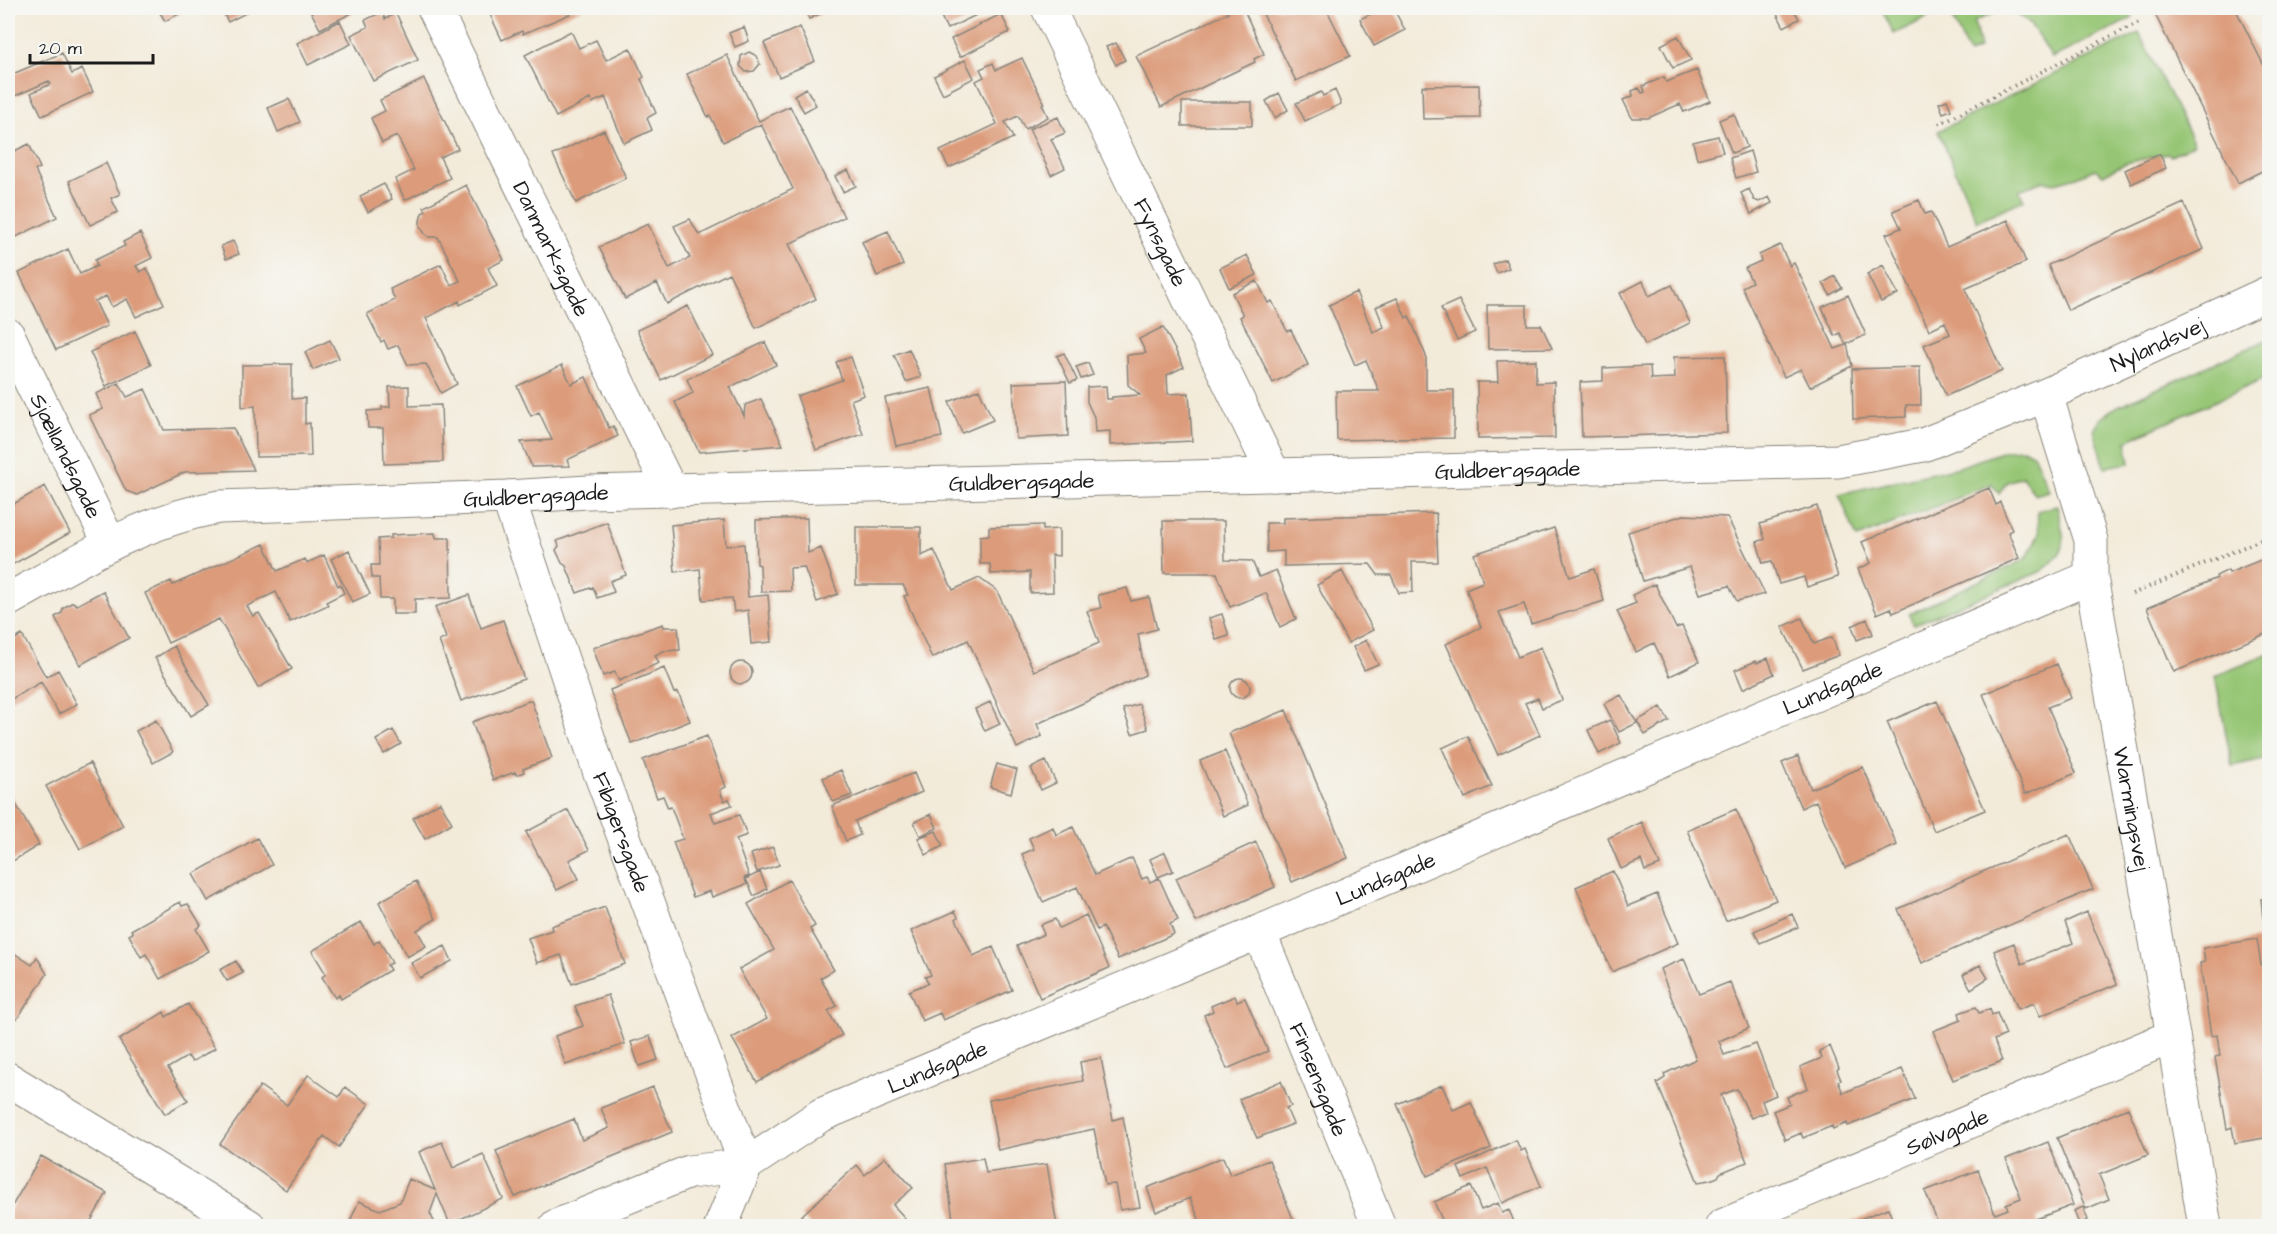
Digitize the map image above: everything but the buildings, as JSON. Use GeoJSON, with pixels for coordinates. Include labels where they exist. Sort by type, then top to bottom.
{"type":"FeatureCollection","features":[{"type":"Feature","properties":{"kind":"street","name":"Danmarksgade"},"geometry":{"type":"LineString","coordinates":[[434,8],[671,491]]}},
{"type":"Feature","properties":{"kind":"street","name":"Fynsgade"},"geometry":{"type":"LineString","coordinates":[[1056,10],[1274,475]]}},
{"type":"Feature","properties":{"kind":"street","name":"Nylandsvej"},"geometry":{"type":"LineString","coordinates":[[2046,395],[2270,292]]}},
{"type":"Feature","properties":{"kind":"street","name":"Sjællandsgade"},"geometry":{"type":"LineString","coordinates":[[8,335],[110,544]]}},
{"type":"Feature","properties":{"kind":"street","name":"Guldbergsgade"},"geometry":{"type":"LineString","coordinates":[[8,600],[110,544],[173,517],[219,507],[508,498],[588,492],[1838,461],[1923,445],[2046,395]]}},
{"type":"Feature","properties":{"kind":"street","name":"Warmingsvej"},"geometry":{"type":"LineString","coordinates":[[2046,395],[2091,540],[2091,577],[2205,1227]]}},
{"type":"Feature","properties":{"kind":"street","name":"Fibigersgade"},"geometry":{"type":"LineString","coordinates":[[508,498],[599,770],[746,1165]]}},
{"type":"Feature","properties":{"kind":"street","name":"Lundsgade"},"geometry":{"type":"LineString","coordinates":[[746,1165],[821,1115],[1259,932],[2091,577]]}},
{"type":"Feature","properties":{"kind":"street","name":"Finsensgade"},"geometry":{"type":"LineString","coordinates":[[1259,932],[1379,1227]]}},
{"type":"Feature","properties":{"kind":"street","name":"Sølvgade"},"geometry":{"type":"LineString","coordinates":[[1722,1227],[2173,1036]]}},
{"type":"Feature","properties":{"kind":"street"},"geometry":{"type":"LineString","coordinates":[[8,1079],[249,1227]]}},
{"type":"Feature","properties":{"kind":"street"},"geometry":{"type":"LineString","coordinates":[[556,1227],[689,1172],[746,1165],[721,1227]]}},
{"type":"Feature","properties":{"kind":"path"},"geometry":{"type":"LineString","coordinates":[[1940,124],[2141,21]]}},
{"type":"Feature","properties":{"kind":"path"},"geometry":{"type":"LineString","coordinates":[[2097,609],[2270,536]]}},
{"type":"Feature","properties":{"kind":"green space"},"geometry":{"type":"Polygon","coordinates":[[[1881,8],[1947,8],[1894,34],[1881,8]]]}},
{"type":"Feature","properties":{"kind":"green space"},"geometry":{"type":"Polygon","coordinates":[[[1947,8],[2128,8],[2133,18],[2052,58],[2028,22],[2014,13],[1998,12],[1974,22],[1980,48],[1969,54],[1947,8]]]}},
{"type":"Feature","properties":{"kind":"green space"},"geometry":{"type":"Polygon","coordinates":[[[2139,33],[2194,144],[2171,156],[2168,153],[2126,163],[2103,175],[2095,169],[2055,183],[2044,181],[2019,190],[2024,200],[1977,221],[1938,131],[2139,33]]]}},
{"type":"Feature","properties":{"kind":"green space"},"geometry":{"type":"Polygon","coordinates":[[[2269,339],[2269,377],[2126,441],[2130,463],[2105,467],[2094,430],[2101,418],[2118,406],[2269,339]]]}},
{"type":"Feature","properties":{"kind":"green space"},"geometry":{"type":"Polygon","coordinates":[[[2023,449],[2034,455],[2049,491],[2035,495],[2022,477],[2007,482],[1999,494],[1992,484],[1857,538],[1839,494],[1959,467],[2007,450],[2023,449]]]}},
{"type":"Feature","properties":{"kind":"green space"},"geometry":{"type":"Polygon","coordinates":[[[2057,506],[2063,543],[2062,549],[2052,563],[2042,571],[1913,625],[1909,614],[2026,559],[2039,534],[2037,511],[2057,506]]]}},
{"type":"Feature","properties":{"kind":"green space"},"geometry":{"type":"Polygon","coordinates":[[[2269,654],[2269,758],[2232,766],[2215,676],[2269,654]]]}}]}
